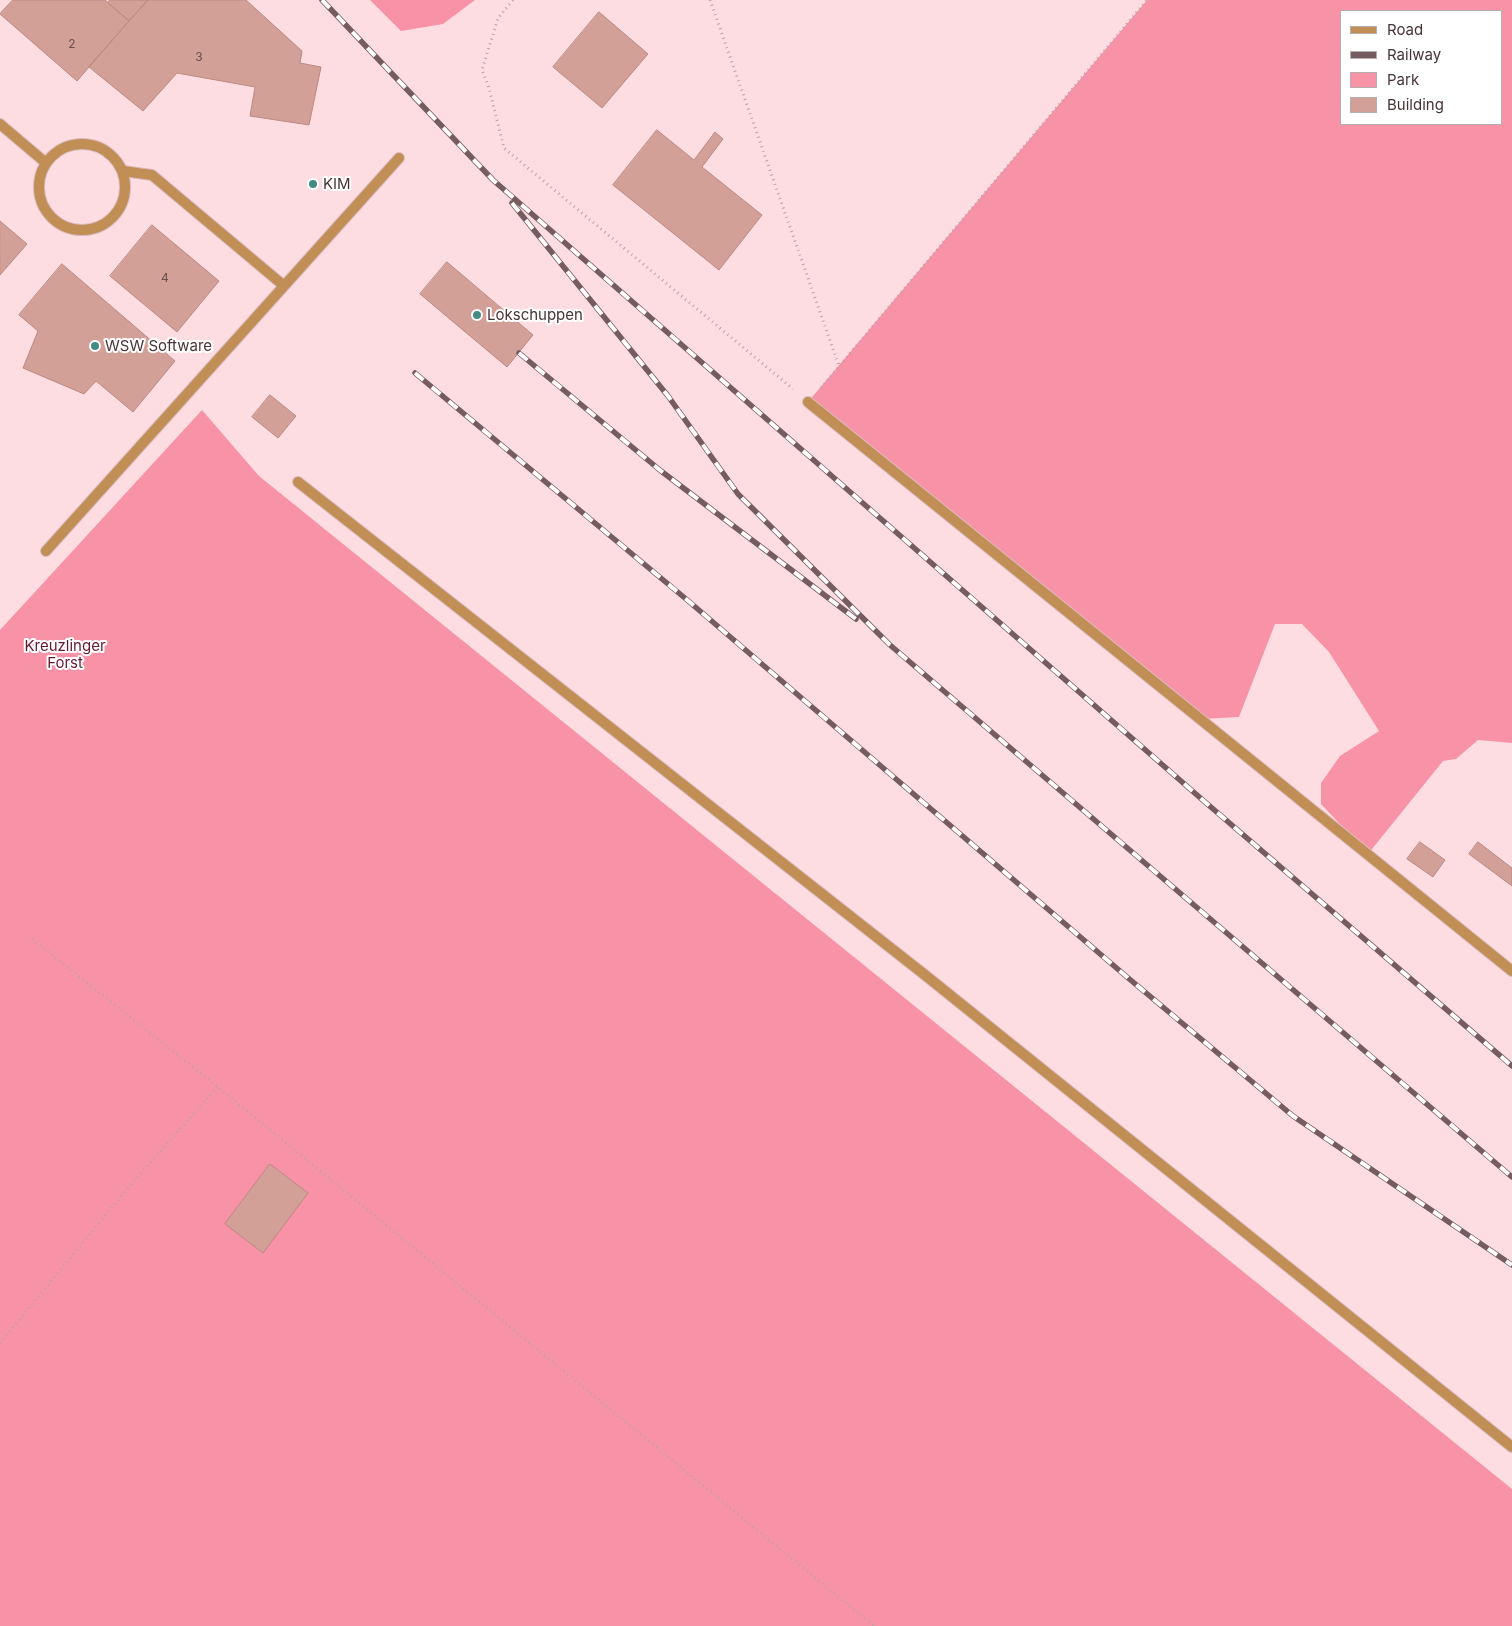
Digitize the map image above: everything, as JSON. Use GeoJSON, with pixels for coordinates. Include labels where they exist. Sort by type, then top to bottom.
{"type":"FeatureCollection","features":[{"type":"Feature","properties":{"kind":"street"},"geometry":{"type":"LineString","coordinates":[[0,124],[46,163]]}},
{"type":"Feature","properties":{"kind":"street"},"geometry":{"type":"LineString","coordinates":[[80,143],[106,150],[116,159],[123,171],[125,186],[123,201],[116,214],[105,224],[91,230],[77,230],[63,226],[51,218],[42,205],[38,191],[39,176],[46,163],[55,153],[67,146],[80,143]]}},
{"type":"Feature","properties":{"kind":"street"},"geometry":{"type":"LineString","coordinates":[[46,551],[398,158]]}},
{"type":"Feature","properties":{"kind":"street"},"geometry":{"type":"LineString","coordinates":[[123,171],[152,175],[283,285]]}},
{"type":"Feature","properties":{"kind":"street"},"geometry":{"type":"LineString","coordinates":[[808,402],[1512,971]]}},
{"type":"Feature","properties":{"kind":"street"},"geometry":{"type":"LineString","coordinates":[[298,482],[933,981],[1512,1447]]}},
{"type":"Feature","properties":{"kind":"path"},"geometry":{"type":"LineString","coordinates":[[513,0],[498,18],[482,70],[489,88],[504,148],[808,402],[1147,0]]}},
{"type":"Feature","properties":{"kind":"path"},"geometry":{"type":"LineString","coordinates":[[710,0],[839,366]]}},
{"type":"Feature","properties":{"kind":"path"},"geometry":{"type":"LineString","coordinates":[[32,939],[218,1087],[874,1626]]}},
{"type":"Feature","properties":{"kind":"path"},"geometry":{"type":"LineString","coordinates":[[0,1343],[138,1176],[218,1087]]}},
{"type":"Feature","properties":{"kind":"green space"},"geometry":{"type":"Polygon","coordinates":[[[370,0],[475,0],[443,24],[401,31],[370,0]]]}},
{"type":"Feature","properties":{"kind":"green space"},"geometry":{"type":"Polygon","coordinates":[[[1147,0],[1512,0],[1512,743],[1478,740],[1456,759],[1443,761],[1368,854],[1321,804],[1321,783],[1340,756],[1379,731],[1329,652],[1302,624],[1275,624],[1239,717],[1201,719],[808,402],[1147,0]]]}},
{"type":"Feature","properties":{"kind":"green space","name":"Kreuzlinger Forst"},"geometry":{"type":"Polygon","coordinates":[[[202,410],[259,476],[1512,1489],[1512,1626],[0,1626],[0,630],[202,410]]]}},
{"type":"Feature","properties":{"kind":"building"},"geometry":{"type":"Polygon","coordinates":[[[13,0],[105,0],[129,21],[77,81],[0,14],[13,0]]]}},
{"type":"Feature","properties":{"kind":"building"},"geometry":{"type":"Polygon","coordinates":[[[110,0],[148,0],[129,21],[108,3],[110,0]]]}},
{"type":"Feature","properties":{"kind":"building"},"geometry":{"type":"Polygon","coordinates":[[[148,0],[246,0],[302,51],[300,63],[321,67],[309,125],[250,116],[255,87],[177,73],[143,111],[89,67],[148,0]]]}},
{"type":"Feature","properties":{"kind":"building"},"geometry":{"type":"Polygon","coordinates":[[[599,12],[648,54],[602,108],[553,67],[599,12]]]}},
{"type":"Feature","properties":{"kind":"building"},"geometry":{"type":"Polygon","coordinates":[[[657,130],[694,160],[715,132],[723,139],[702,167],[762,215],[719,270],[613,185],[657,130]]]}},
{"type":"Feature","properties":{"kind":"building"},"geometry":{"type":"Polygon","coordinates":[[[0,221],[27,244],[0,275],[0,221]]]}},
{"type":"Feature","properties":{"kind":"building"},"geometry":{"type":"Polygon","coordinates":[[[152,225],[219,281],[177,332],[110,276],[152,225]]]}},
{"type":"Feature","properties":{"kind":"building","name":"Lokschuppen"},"geometry":{"type":"Polygon","coordinates":[[[447,262],[533,335],[507,367],[420,294],[447,262]]]}},
{"type":"Feature","properties":{"kind":"building","name":"WSW Software"},"geometry":{"type":"Polygon","coordinates":[[[62,264],[175,361],[133,412],[96,381],[84,394],[23,368],[38,331],[19,315],[62,264]]]}},
{"type":"Feature","properties":{"kind":"building"},"geometry":{"type":"Polygon","coordinates":[[[270,395],[296,416],[278,438],[252,417],[270,395]]]}},
{"type":"Feature","properties":{"kind":"building"},"geometry":{"type":"Polygon","coordinates":[[[1420,842],[1445,860],[1433,877],[1407,859],[1420,842]]]}},
{"type":"Feature","properties":{"kind":"building"},"geometry":{"type":"Polygon","coordinates":[[[1478,842],[1512,868],[1512,886],[1469,854],[1478,842]]]}},
{"type":"Feature","properties":{"kind":"building"},"geometry":{"type":"Polygon","coordinates":[[[270,1164],[308,1193],[263,1253],[225,1224],[270,1164]]]}},
{"type":"Feature","properties":{"kind":"railway"},"geometry":{"type":"LineString","coordinates":[[322,0],[493,180],[1205,802],[1512,1066]]}},
{"type":"Feature","properties":{"kind":"railway"},"geometry":{"type":"LineString","coordinates":[[512,203],[668,396],[738,494],[890,645],[1512,1177]]}},
{"type":"Feature","properties":{"kind":"railway"},"geometry":{"type":"LineString","coordinates":[[519,353],[661,471],[856,619]]}},
{"type":"Feature","properties":{"kind":"railway"},"geometry":{"type":"LineString","coordinates":[[415,373],[686,599],[1127,977],[1293,1116],[1512,1265]]}},
{"type":"Feature","properties":{"kind":"place","name":"KIM"},"geometry":{"type":"Point","coordinates":[313,184]}},
{"type":"Feature","properties":{"kind":"place","name":"Lokschuppen"},"geometry":{"type":"Point","coordinates":[477,315]}},
{"type":"Feature","properties":{"kind":"place","name":"WSW Software"},"geometry":{"type":"Point","coordinates":[95,346]}}]}
